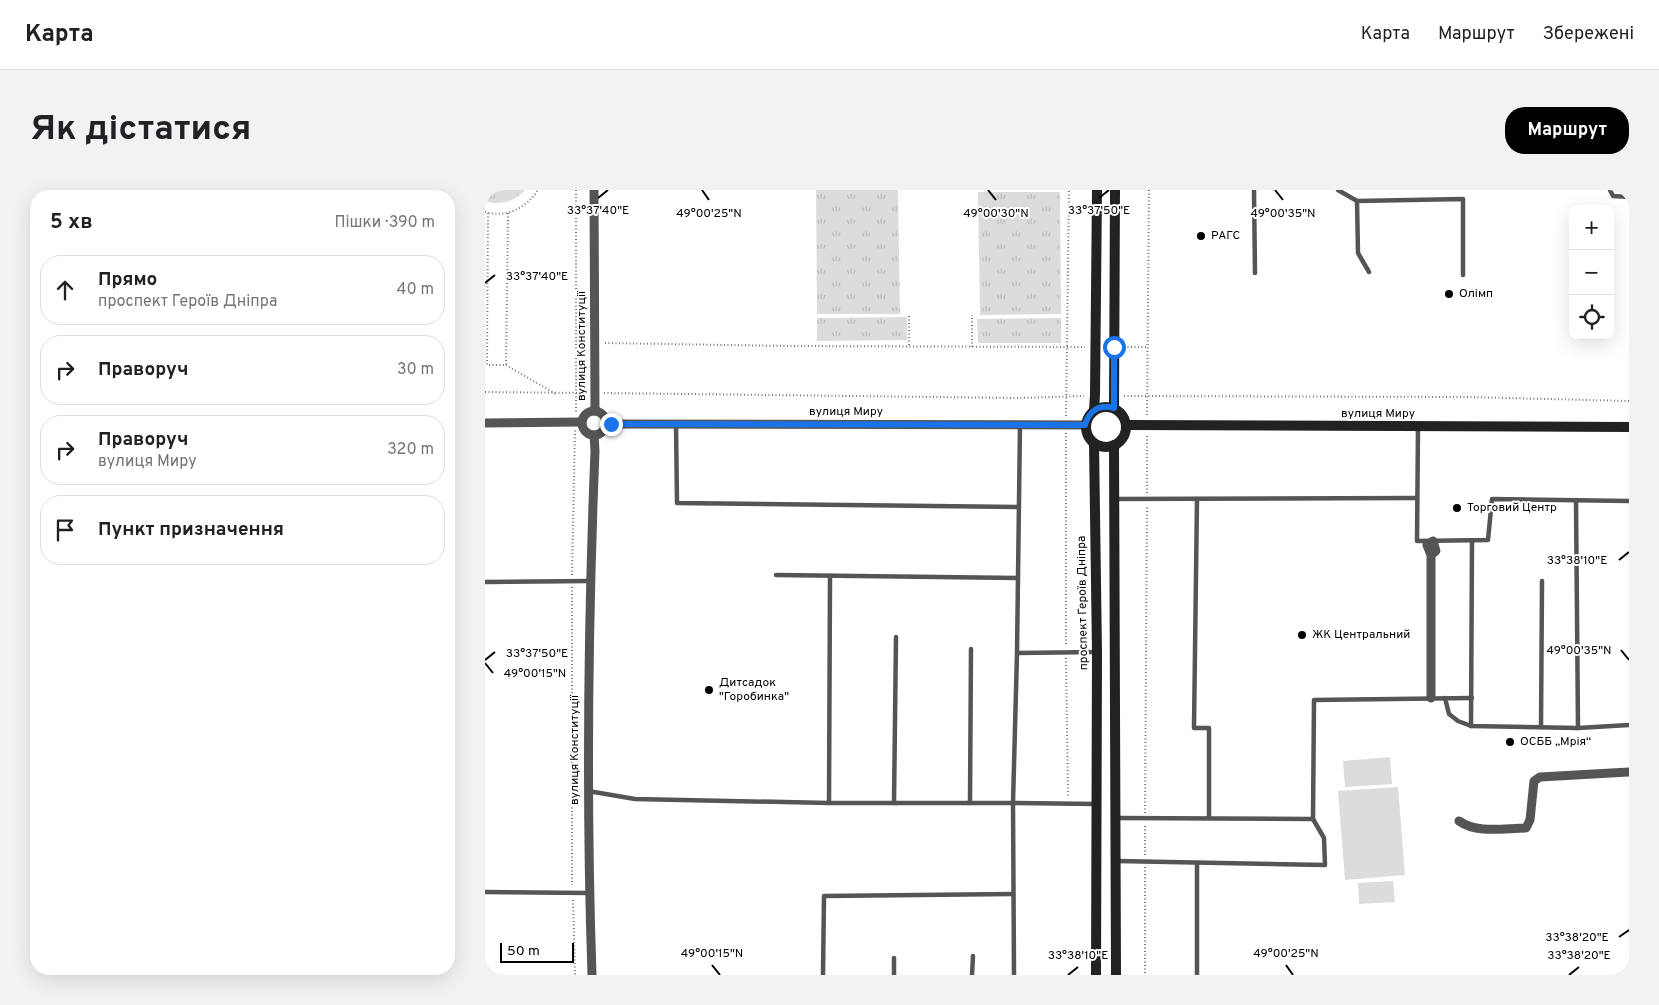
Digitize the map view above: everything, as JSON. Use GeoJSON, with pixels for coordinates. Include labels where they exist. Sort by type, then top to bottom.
{"type":"FeatureCollection","features":[{"type":"Feature","properties":{"kind":"street","name":"вулиця Конституції"},"geometry":{"type":"LineString","coordinates":[[594,190],[595,411]]}},
{"type":"Feature","properties":{"kind":"street"},"geometry":{"type":"LineString","coordinates":[[1094,410],[1097,190]]}},
{"type":"Feature","properties":{"kind":"street"},"geometry":{"type":"LineString","coordinates":[[1114,408],[1115,190]]}},
{"type":"Feature","properties":{"kind":"street"},"geometry":{"type":"LineString","coordinates":[[1114,446],[1100,446],[1094,443],[1089,438],[1085,425],[1094,410],[1104,406],[1121,412],[1125,418],[1126,425],[1123,437],[1114,446],[1115,975]]}},
{"type":"Feature","properties":{"kind":"street"},"geometry":{"type":"LineString","coordinates":[[595,411],[605,417],[606,424],[603,431],[594,435],[587,432],[582,422],[585,415],[595,411]]}},
{"type":"Feature","properties":{"kind":"street"},"geometry":{"type":"LineString","coordinates":[[485,423],[582,422]]}},
{"type":"Feature","properties":{"kind":"street","name":"вулиця Миру"},"geometry":{"type":"LineString","coordinates":[[606,424],[1085,425]]}},
{"type":"Feature","properties":{"kind":"street","name":"вулиця Миру"},"geometry":{"type":"LineString","coordinates":[[1126,425],[1629,427]]}},
{"type":"Feature","properties":{"kind":"street","name":"вулиця Конституції"},"geometry":{"type":"LineString","coordinates":[[592,975],[587,791],[594,435]]}},
{"type":"Feature","properties":{"kind":"street","name":"проспект Героїв Дніпра"},"geometry":{"type":"LineString","coordinates":[[1094,443],[1097,652],[1096,975]]}},
{"type":"Feature","properties":{"kind":"street"},"geometry":{"type":"LineString","coordinates":[[1431,698],[1431,554],[1436,551],[1433,541]]}},
{"type":"Feature","properties":{"kind":"street"},"geometry":{"type":"LineString","coordinates":[[1096,763],[1115,764]]}},
{"type":"Feature","properties":{"kind":"street"},"geometry":{"type":"LineString","coordinates":[[1459,821],[1465,826],[1477,828],[1526,828],[1529,820],[1534,781],[1540,777],[1629,772]]}},
{"type":"Feature","properties":{"kind":"street"},"geometry":{"type":"LineString","coordinates":[[1096,963],[1115,963]]}},
{"type":"Feature","properties":{"kind":"lane"},"geometry":{"type":"LineString","coordinates":[[1254,190],[1255,273]]}},
{"type":"Feature","properties":{"kind":"lane"},"geometry":{"type":"LineString","coordinates":[[1338,190],[1357,201],[1463,199],[1463,275]]}},
{"type":"Feature","properties":{"kind":"lane"},"geometry":{"type":"LineString","coordinates":[[1610,190],[1613,196],[1629,197]]}},
{"type":"Feature","properties":{"kind":"lane"},"geometry":{"type":"LineString","coordinates":[[1357,201],[1359,253],[1369,272]]}},
{"type":"Feature","properties":{"kind":"lane"},"geometry":{"type":"LineString","coordinates":[[676,424],[677,503],[1019,507]]}},
{"type":"Feature","properties":{"kind":"lane"},"geometry":{"type":"LineString","coordinates":[[1014,975],[1013,803],[1020,425]]}},
{"type":"Feature","properties":{"kind":"lane"},"geometry":{"type":"LineString","coordinates":[[1418,426],[1417,541],[1489,540],[1493,499],[1629,501]]}},
{"type":"Feature","properties":{"kind":"lane"},"geometry":{"type":"LineString","coordinates":[[1113,499],[1417,498]]}},
{"type":"Feature","properties":{"kind":"lane"},"geometry":{"type":"LineString","coordinates":[[1197,499],[1194,728],[1209,728],[1209,818]]}},
{"type":"Feature","properties":{"kind":"lane"},"geometry":{"type":"LineString","coordinates":[[1576,500],[1578,728]]}},
{"type":"Feature","properties":{"kind":"lane"},"geometry":{"type":"LineString","coordinates":[[1471,726],[1472,540]]}},
{"type":"Feature","properties":{"kind":"lane"},"geometry":{"type":"LineString","coordinates":[[776,575],[1017,578]]}},
{"type":"Feature","properties":{"kind":"lane"},"geometry":{"type":"LineString","coordinates":[[829,803],[830,576]]}},
{"type":"Feature","properties":{"kind":"lane"},"geometry":{"type":"LineString","coordinates":[[485,582],[590,581]]}},
{"type":"Feature","properties":{"kind":"lane"},"geometry":{"type":"LineString","coordinates":[[1541,727],[1542,581]]}},
{"type":"Feature","properties":{"kind":"lane"},"geometry":{"type":"LineString","coordinates":[[894,803],[895,637]]}},
{"type":"Feature","properties":{"kind":"lane"},"geometry":{"type":"LineString","coordinates":[[970,803],[971,648]]}},
{"type":"Feature","properties":{"kind":"lane"},"geometry":{"type":"LineString","coordinates":[[1017,653],[1097,652]]}},
{"type":"Feature","properties":{"kind":"lane"},"geometry":{"type":"LineString","coordinates":[[1445,698],[1449,714],[1458,721],[1471,726],[1578,728],[1629,725]]}},
{"type":"Feature","properties":{"kind":"lane"},"geometry":{"type":"LineString","coordinates":[[1115,861],[1325,865],[1324,838],[1313,819],[1314,700],[1472,698]]}},
{"type":"Feature","properties":{"kind":"lane"},"geometry":{"type":"LineString","coordinates":[[587,791],[635,799],[829,803],[1096,804]]}},
{"type":"Feature","properties":{"kind":"lane"},"geometry":{"type":"LineString","coordinates":[[1115,818],[1313,819]]}},
{"type":"Feature","properties":{"kind":"lane"},"geometry":{"type":"LineString","coordinates":[[1197,863],[1197,975]]}},
{"type":"Feature","properties":{"kind":"lane"},"geometry":{"type":"LineString","coordinates":[[485,892],[589,893]]}},
{"type":"Feature","properties":{"kind":"lane"},"geometry":{"type":"LineString","coordinates":[[823,975],[823,896],[1013,894]]}},
{"type":"Feature","properties":{"kind":"lane"},"geometry":{"type":"LineString","coordinates":[[972,975],[973,956]]}},
{"type":"Feature","properties":{"kind":"lane"},"geometry":{"type":"LineString","coordinates":[[894,958],[894,975]]}},
{"type":"Feature","properties":{"kind":"path"},"geometry":{"type":"LineString","coordinates":[[485,212],[508,213],[521,208],[538,190]]}},
{"type":"Feature","properties":{"kind":"path"},"geometry":{"type":"LineString","coordinates":[[1068,796],[1066,396],[1069,190]]}},
{"type":"Feature","properties":{"kind":"path"},"geometry":{"type":"LineString","coordinates":[[1145,975],[1149,190]]}},
{"type":"Feature","properties":{"kind":"path"},"geometry":{"type":"LineString","coordinates":[[489,213],[486,365],[506,365],[557,394]]}},
{"type":"Feature","properties":{"kind":"path"},"geometry":{"type":"LineString","coordinates":[[506,365],[508,213]]}},
{"type":"Feature","properties":{"kind":"path"},"geometry":{"type":"LineString","coordinates":[[972,315],[972,347]]}},
{"type":"Feature","properties":{"kind":"path"},"geometry":{"type":"LineString","coordinates":[[909,316],[909,346]]}},
{"type":"Feature","properties":{"kind":"path"},"geometry":{"type":"LineString","coordinates":[[600,343],[972,347],[1096,346]]}},
{"type":"Feature","properties":{"kind":"path"},"geometry":{"type":"LineString","coordinates":[[1114,347],[1147,347]]}},
{"type":"Feature","properties":{"kind":"path"},"geometry":{"type":"LineString","coordinates":[[485,392],[1018,398],[1095,395]]}},
{"type":"Feature","properties":{"kind":"path"},"geometry":{"type":"LineString","coordinates":[[1113,396],[1459,397],[1629,401]]}},
{"type":"Feature","properties":{"kind":"green space"},"geometry":{"type":"Polygon","coordinates":[[[485,190],[525,190],[507,202],[496,203],[485,201],[485,190]]]}},
{"type":"Feature","properties":{"kind":"green space"},"geometry":{"type":"Polygon","coordinates":[[[816,190],[898,190],[900,314],[817,314],[816,190]]]}},
{"type":"Feature","properties":{"kind":"green space"},"geometry":{"type":"Polygon","coordinates":[[[978,192],[1060,192],[1061,314],[980,315],[978,192]]]}},
{"type":"Feature","properties":{"kind":"green space"},"geometry":{"type":"Polygon","coordinates":[[[907,317],[907,340],[817,341],[817,318],[907,317]]]}},
{"type":"Feature","properties":{"kind":"green space"},"geometry":{"type":"Polygon","coordinates":[[[1061,318],[1061,343],[978,343],[977,319],[1061,318]]]}},
{"type":"Feature","properties":{"kind":"green space"},"geometry":{"type":"Polygon","coordinates":[[[1390,757],[1392,784],[1345,787],[1343,761],[1390,757]]]}},
{"type":"Feature","properties":{"kind":"green space"},"geometry":{"type":"Polygon","coordinates":[[[1398,787],[1405,875],[1345,880],[1338,791],[1398,787]]]}},
{"type":"Feature","properties":{"kind":"green space"},"geometry":{"type":"Polygon","coordinates":[[[1393,881],[1395,902],[1359,904],[1358,883],[1393,881]]]}},
{"type":"Feature","properties":{"kind":"place","name":"РАГС"},"geometry":{"type":"Point","coordinates":[1201,236]}},
{"type":"Feature","properties":{"kind":"place","name":"Олімп"},"geometry":{"type":"Point","coordinates":[1449,294]}},
{"type":"Feature","properties":{"kind":"place","name":"Торговий Центр"},"geometry":{"type":"Point","coordinates":[1457,508]}},
{"type":"Feature","properties":{"kind":"place","name":"ЖК Центральний"},"geometry":{"type":"Point","coordinates":[1302,635]}},
{"type":"Feature","properties":{"kind":"place","name":"Дитсадок \"Горобинка\""},"geometry":{"type":"Point","coordinates":[709,690]}},
{"type":"Feature","properties":{"kind":"place","name":"ОСББ „Мрія“"},"geometry":{"type":"Point","coordinates":[1510,742]}},
{"type":"Feature","properties":{"kind":"route"},"geometry":{"type":"LineString","coordinates":[[611,424],[1085,425],[1090,414],[1099,407],[1110,406],[1114,408],[1114,347]]}}]}
